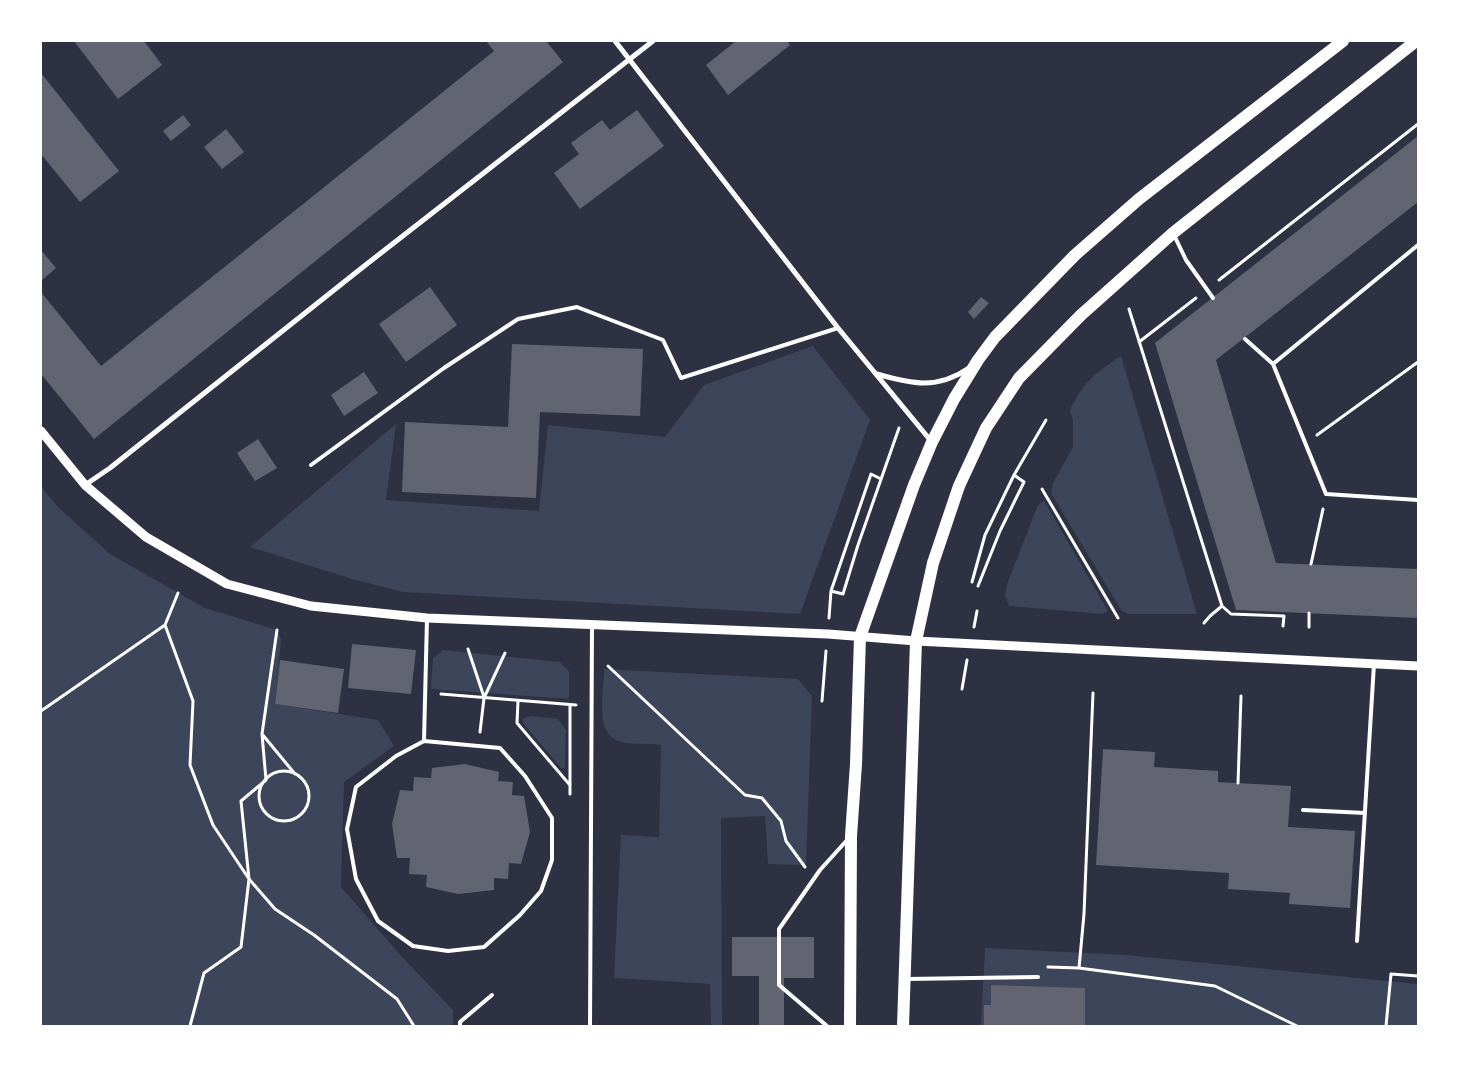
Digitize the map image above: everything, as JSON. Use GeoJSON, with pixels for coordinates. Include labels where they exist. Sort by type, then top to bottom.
{"type":"FeatureCollection","features":[{"type":"Feature","properties":{"kind":"main road"},"geometry":{"type":"LineString","coordinates":[[850,1026],[851,836],[856,764],[860,637],[907,504],[932,442],[954,399],[995,337],[1069,262],[1139,199],[1343,41]]}},
{"type":"Feature","properties":{"kind":"main road"},"geometry":{"type":"LineString","coordinates":[[903,1026],[916,641],[933,564],[959,486],[986,428],[1019,378],[1081,315],[1173,233],[1416,41]]}},
{"type":"Feature","properties":{"kind":"street"},"geometry":{"type":"LineString","coordinates":[[615,41],[838,328],[932,442]]}},
{"type":"Feature","properties":{"kind":"street"},"geometry":{"type":"LineString","coordinates":[[85,485],[110,468],[363,267],[653,41]]}},
{"type":"Feature","properties":{"kind":"street"},"geometry":{"type":"LineString","coordinates":[[876,374],[897,380],[934,384],[951,379],[978,360]]}},
{"type":"Feature","properties":{"kind":"street"},"geometry":{"type":"LineString","coordinates":[[41,431],[85,485],[146,537],[227,584],[311,606],[426,618],[809,633],[916,641],[1418,666]]}},
{"type":"Feature","properties":{"kind":"lane"},"geometry":{"type":"LineString","coordinates":[[1173,233],[1186,260],[1213,298]]}},
{"type":"Feature","properties":{"kind":"lane"},"geometry":{"type":"LineString","coordinates":[[1273,364],[1418,245]]}},
{"type":"Feature","properties":{"kind":"lane"},"geometry":{"type":"LineString","coordinates":[[311,465],[444,368],[518,319],[577,306],[663,340],[681,378],[838,328]]}},
{"type":"Feature","properties":{"kind":"lane"},"geometry":{"type":"LineString","coordinates":[[1245,339],[1273,364],[1326,494],[1418,500]]}},
{"type":"Feature","properties":{"kind":"lane"},"geometry":{"type":"LineString","coordinates":[[424,741],[426,618]]}},
{"type":"Feature","properties":{"kind":"lane"},"geometry":{"type":"LineString","coordinates":[[590,1026],[592,625]]}},
{"type":"Feature","properties":{"kind":"lane"},"geometry":{"type":"LineString","coordinates":[[1357,941],[1374,664]]}},
{"type":"Feature","properties":{"kind":"lane"},"geometry":{"type":"LineString","coordinates":[[424,741],[500,748],[525,776],[552,818],[552,860],[541,891],[520,915],[484,947],[448,951],[413,946],[378,921],[356,879],[347,829],[356,787],[396,756],[424,741]]}},
{"type":"Feature","properties":{"kind":"lane"},"geometry":{"type":"LineString","coordinates":[[1303,810],[1364,813]]}},
{"type":"Feature","properties":{"kind":"lane"},"geometry":{"type":"LineString","coordinates":[[827,1026],[779,985],[779,929],[820,870],[851,836]]}},
{"type":"Feature","properties":{"kind":"lane"},"geometry":{"type":"LineString","coordinates":[[904,979],[1038,977]]}},
{"type":"Feature","properties":{"kind":"lane"},"geometry":{"type":"LineString","coordinates":[[460,1026],[460,1022],[492,995]]}},
{"type":"Feature","properties":{"kind":"path"},"geometry":{"type":"LineString","coordinates":[[1139,342],[1418,124]]}},
{"type":"Feature","properties":{"kind":"path"},"geometry":{"type":"LineString","coordinates":[[1129,309],[1222,606],[1231,614],[1284,616],[1283,626]]}},
{"type":"Feature","properties":{"kind":"path"},"geometry":{"type":"LineString","coordinates":[[1305,443],[1418,362]]}},
{"type":"Feature","properties":{"kind":"path"},"geometry":{"type":"LineString","coordinates":[[972,582],[985,534],[1014,475],[1046,420]]}},
{"type":"Feature","properties":{"kind":"path"},"geometry":{"type":"LineString","coordinates":[[880,479],[872,474],[832,591],[843,594],[880,479],[899,428]]}},
{"type":"Feature","properties":{"kind":"path"},"geometry":{"type":"LineString","coordinates":[[978,586],[1000,531],[1024,482],[1014,475]]}},
{"type":"Feature","properties":{"kind":"path"},"geometry":{"type":"LineString","coordinates":[[1042,488],[1118,618]]}},
{"type":"Feature","properties":{"kind":"path"},"geometry":{"type":"LineString","coordinates":[[1311,564],[1326,494]]}},
{"type":"Feature","properties":{"kind":"path"},"geometry":{"type":"LineString","coordinates":[[41,711],[165,625],[178,593]]}},
{"type":"Feature","properties":{"kind":"path"},"geometry":{"type":"LineString","coordinates":[[1204,623],[1222,606]]}},
{"type":"Feature","properties":{"kind":"path"},"geometry":{"type":"LineString","coordinates":[[1309,613],[1309,627]]}},
{"type":"Feature","properties":{"kind":"path"},"geometry":{"type":"LineString","coordinates":[[165,625],[193,701],[190,764],[213,825],[250,879],[275,908],[321,940],[396,999],[414,1026]]}},
{"type":"Feature","properties":{"kind":"path"},"geometry":{"type":"LineString","coordinates":[[190,1026],[204,973],[241,947],[250,879],[241,801],[266,780],[280,772],[288,772],[302,778],[309,792],[309,801],[306,809],[300,815],[293,820],[285,821],[276,820],[269,816],[263,810],[260,802],[260,794],[266,780],[262,734],[277,630]]}},
{"type":"Feature","properties":{"kind":"path"},"geometry":{"type":"LineString","coordinates":[[468,649],[484,698]]}},
{"type":"Feature","properties":{"kind":"path"},"geometry":{"type":"LineString","coordinates":[[481,719],[484,698],[505,653]]}},
{"type":"Feature","properties":{"kind":"path"},"geometry":{"type":"LineString","coordinates":[[602,660],[746,795],[762,798],[781,821],[786,841],[801,862],[809,870],[820,870]]}},
{"type":"Feature","properties":{"kind":"path"},"geometry":{"type":"LineString","coordinates":[[425,692],[570,705],[592,703]]}},
{"type":"Feature","properties":{"kind":"path"},"geometry":{"type":"LineString","coordinates":[[1079,968],[1084,914],[1093,692]]}},
{"type":"Feature","properties":{"kind":"path"},"geometry":{"type":"LineString","coordinates":[[1238,783],[1241,696]]}},
{"type":"Feature","properties":{"kind":"path"},"geometry":{"type":"LineString","coordinates":[[518,701],[518,723],[569,784]]}},
{"type":"Feature","properties":{"kind":"path"},"geometry":{"type":"LineString","coordinates":[[570,705],[570,794]]}},
{"type":"Feature","properties":{"kind":"path"},"geometry":{"type":"LineString","coordinates":[[262,734],[295,774]]}},
{"type":"Feature","properties":{"kind":"path"},"geometry":{"type":"LineString","coordinates":[[1041,967],[1079,968],[1215,986],[1297,1026]]}},
{"type":"Feature","properties":{"kind":"path"},"geometry":{"type":"LineString","coordinates":[[1386,1026],[1390,974],[1418,976]]}},
{"type":"Feature","properties":{"kind":"shaded area"},"geometry":{"type":"Polygon","coordinates":[[[813,346],[870,420],[800,614],[403,592],[352,579],[250,547],[396,424],[386,500],[539,511],[548,425],[665,437],[704,385],[813,346]]]}},
{"type":"Feature","properties":{"kind":"shaded area"},"geometry":{"type":"Polygon","coordinates":[[[1121,356],[1197,614],[1129,614],[1121,610],[1051,493],[1053,483],[1073,447],[1073,421],[1070,410],[1085,385],[1121,356]]]}},
{"type":"Feature","properties":{"kind":"shaded area"},"geometry":{"type":"Polygon","coordinates":[[[41,487],[58,507],[110,554],[205,608],[277,630],[281,639],[275,704],[378,720],[394,746],[344,782],[341,887],[403,958],[453,1010],[453,1026],[41,1026],[41,487]]]}},
{"type":"Feature","properties":{"kind":"shaded area"},"geometry":{"type":"Polygon","coordinates":[[[1044,501],[1108,611],[1102,614],[1009,606],[1005,595],[1007,584],[1038,505],[1044,501]]]}},
{"type":"Feature","properties":{"kind":"shaded area"},"geometry":{"type":"Polygon","coordinates":[[[443,650],[560,662],[569,671],[569,699],[431,689],[433,658],[443,650]]]}},
{"type":"Feature","properties":{"kind":"shaded area"},"geometry":{"type":"Polygon","coordinates":[[[604,669],[798,679],[812,696],[806,865],[768,864],[765,816],[721,818],[722,1026],[711,1026],[710,984],[614,978],[621,835],[659,837],[661,745],[622,742],[613,738],[607,731],[602,711],[604,669]]]}},
{"type":"Feature","properties":{"kind":"shaded area"},"geometry":{"type":"Polygon","coordinates":[[[531,716],[558,719],[566,730],[565,768],[561,768],[523,723],[523,719],[531,716]]]}},
{"type":"Feature","properties":{"kind":"shaded area"},"geometry":{"type":"Polygon","coordinates":[[[985,948],[1126,955],[1418,984],[1418,1026],[981,1026],[985,948]]]}},
{"type":"Feature","properties":{"kind":"building"},"geometry":{"type":"Polygon","coordinates":[[[74,41],[144,41],[162,65],[118,99],[74,41]]]}},
{"type":"Feature","properties":{"kind":"building"},"geometry":{"type":"Polygon","coordinates":[[[486,41],[546,41],[563,62],[94,439],[41,374],[41,292],[101,366],[494,51],[486,41]]]}},
{"type":"Feature","properties":{"kind":"building"},"geometry":{"type":"Polygon","coordinates":[[[736,41],[787,41],[790,45],[728,95],[706,65],[736,41]]]}},
{"type":"Feature","properties":{"kind":"building"},"geometry":{"type":"Polygon","coordinates":[[[41,73],[119,171],[80,202],[41,154],[41,73]]]}},
{"type":"Feature","properties":{"kind":"building"},"geometry":{"type":"Polygon","coordinates":[[[637,110],[664,146],[580,209],[554,173],[579,154],[571,143],[602,120],[610,130],[637,110]]]}},
{"type":"Feature","properties":{"kind":"building"},"geometry":{"type":"Polygon","coordinates":[[[183,115],[191,125],[171,141],[163,131],[183,115]]]}},
{"type":"Feature","properties":{"kind":"building"},"geometry":{"type":"Polygon","coordinates":[[[226,129],[244,152],[222,169],[204,147],[226,129]]]}},
{"type":"Feature","properties":{"kind":"building"},"geometry":{"type":"Polygon","coordinates":[[[1418,136],[1418,202],[1216,360],[1276,563],[1418,569],[1418,618],[1236,610],[1155,343],[1418,136]]]}},
{"type":"Feature","properties":{"kind":"building"},"geometry":{"type":"Polygon","coordinates":[[[41,250],[56,268],[41,281],[41,250]]]}},
{"type":"Feature","properties":{"kind":"building"},"geometry":{"type":"Polygon","coordinates":[[[430,287],[457,325],[406,362],[379,324],[430,287]]]}},
{"type":"Feature","properties":{"kind":"building"},"geometry":{"type":"Polygon","coordinates":[[[981,297],[989,303],[974,319],[968,312],[981,297]]]}},
{"type":"Feature","properties":{"kind":"building"},"geometry":{"type":"Polygon","coordinates":[[[512,344],[643,349],[640,416],[540,412],[536,498],[402,492],[405,422],[508,427],[512,344]]]}},
{"type":"Feature","properties":{"kind":"building"},"geometry":{"type":"Polygon","coordinates":[[[364,372],[378,393],[344,416],[331,395],[364,372]]]}},
{"type":"Feature","properties":{"kind":"building"},"geometry":{"type":"Polygon","coordinates":[[[258,439],[277,468],[255,481],[237,453],[258,439]]]}},
{"type":"Feature","properties":{"kind":"building"},"geometry":{"type":"Polygon","coordinates":[[[352,644],[416,650],[411,694],[348,688],[352,644]]]}},
{"type":"Feature","properties":{"kind":"building"},"geometry":{"type":"Polygon","coordinates":[[[280,660],[344,669],[338,713],[275,704],[280,660]]]}},
{"type":"Feature","properties":{"kind":"building"},"geometry":{"type":"Polygon","coordinates":[[[1103,749],[1155,752],[1154,767],[1218,771],[1218,782],[1291,786],[1288,827],[1355,831],[1350,908],[1289,904],[1290,893],[1228,889],[1229,873],[1096,865],[1103,749]]]}},
{"type":"Feature","properties":{"kind":"building"},"geometry":{"type":"Polygon","coordinates":[[[465,764],[499,772],[498,781],[513,782],[512,795],[524,796],[530,832],[521,864],[509,863],[508,879],[494,878],[494,890],[458,894],[426,887],[427,875],[409,874],[410,858],[397,858],[392,824],[400,790],[413,791],[414,777],[431,778],[432,768],[465,764]]]}},
{"type":"Feature","properties":{"kind":"building"},"geometry":{"type":"Polygon","coordinates":[[[732,937],[814,937],[814,978],[784,978],[784,1026],[759,1026],[759,976],[732,976],[732,937]]]}},
{"type":"Feature","properties":{"kind":"building"},"geometry":{"type":"Polygon","coordinates":[[[991,985],[1085,988],[1085,1026],[984,1026],[984,1005],[991,1005],[991,985]]]}}]}
